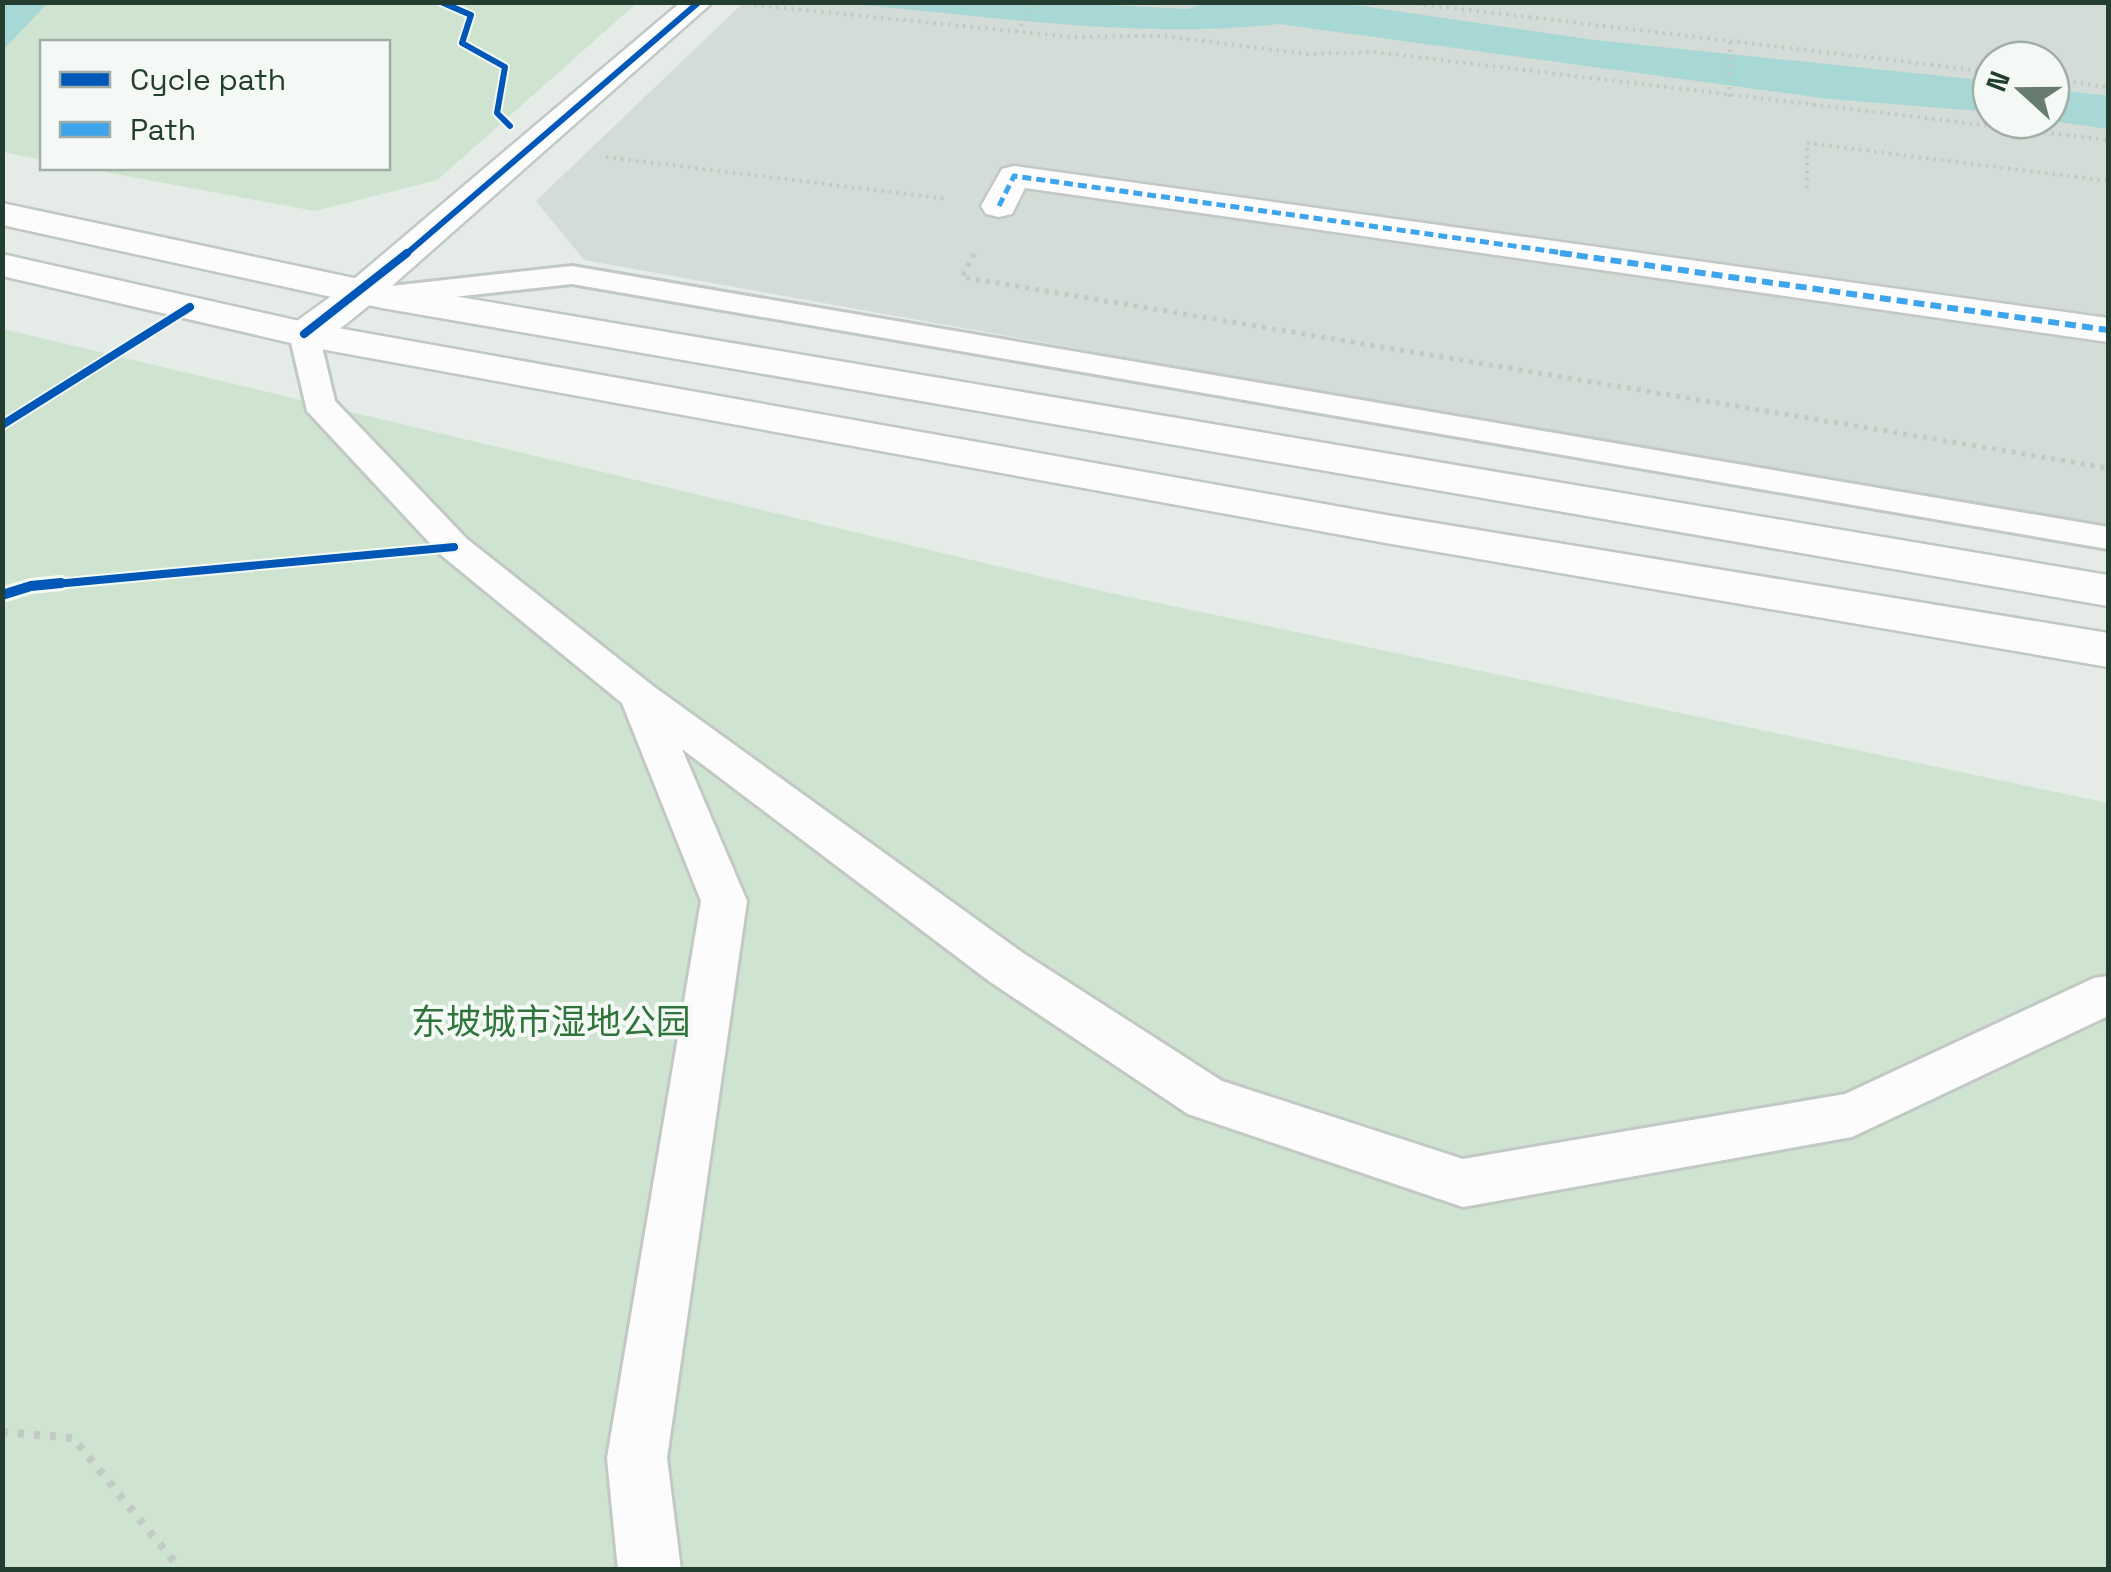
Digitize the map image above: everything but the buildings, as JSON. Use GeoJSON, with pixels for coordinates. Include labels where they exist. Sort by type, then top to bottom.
{"type":"FeatureCollection","features":[{"type":"Feature","properties":{"kind":"main road"},"geometry":{"type":"LineString","coordinates":[[304,334],[372,294],[530,147],[698,3]]}},
{"type":"Feature","properties":{"kind":"main road"},"geometry":{"type":"LineString","coordinates":[[999,206],[1014,176],[2108,330]]}},
{"type":"Feature","properties":{"kind":"main road"},"geometry":{"type":"LineString","coordinates":[[2,214],[372,294],[2108,591]]}},
{"type":"Feature","properties":{"kind":"main road"},"geometry":{"type":"LineString","coordinates":[[2,264],[304,334],[998,460],[1152,510],[1410,565],[1624,569],[2108,650]]}},
{"type":"Feature","properties":{"kind":"lane"},"geometry":{"type":"LineString","coordinates":[[372,294],[572,275],[2108,538]]}},
{"type":"Feature","properties":{"kind":"lane"},"geometry":{"type":"LineString","coordinates":[[304,334],[318,404],[454,547],[640,696],[1006,967],[1206,1098],[1463,1183],[1852,1115],[2094,998],[2108,996]]}},
{"type":"Feature","properties":{"kind":"lane"},"geometry":{"type":"LineString","coordinates":[[640,696],[724,901],[638,1458],[650,1570]]}},
{"type":"Feature","properties":{"kind":"path"},"geometry":{"type":"LineString","coordinates":[[1016,32],[1037,2]]}},
{"type":"Feature","properties":{"kind":"path"},"geometry":{"type":"LineString","coordinates":[[1402,2],[1971,70]]}},
{"type":"Feature","properties":{"kind":"path"},"geometry":{"type":"LineString","coordinates":[[742,4],[1073,38],[1164,36],[1307,54],[1375,52],[2108,140]]}},
{"type":"Feature","properties":{"kind":"path"},"geometry":{"type":"LineString","coordinates":[[1729,95],[1730,40]]}},
{"type":"Feature","properties":{"kind":"path"},"geometry":{"type":"LineString","coordinates":[[2071,81],[2108,86]]}},
{"type":"Feature","properties":{"kind":"path"},"geometry":{"type":"LineString","coordinates":[[1806,188],[1807,143],[2108,182]]}},
{"type":"Feature","properties":{"kind":"path"},"geometry":{"type":"LineString","coordinates":[[530,147],[999,206],[962,278],[2108,468]]}},
{"type":"Feature","properties":{"kind":"path"},"geometry":{"type":"LineString","coordinates":[[2,1432],[73,1438],[181,1570]]}},
{"type":"Feature","properties":{"kind":"shaded area"},"geometry":{"type":"Polygon","coordinates":[[[743,3],[2108,3],[2108,533],[584,260],[536,201],[743,3]]]}},
{"type":"Feature","properties":{"kind":"green space"},"geometry":{"type":"Polygon","coordinates":[[[48,3],[637,3],[437,180],[315,211],[94,170],[390,170],[390,40],[40,40],[40,160],[3,152],[2,50],[48,3]]]}},
{"type":"Feature","properties":{"kind":"green space","name":"东坡城市湿地公园"},"geometry":{"type":"Polygon","coordinates":[[[3,329],[1106,592],[2108,803],[2108,1569],[3,1570],[3,329]]]}},
{"type":"Feature","properties":{"kind":"water"},"geometry":{"type":"Polygon","coordinates":[[[1211,2],[1341,3],[1594,40],[1971,79],[1971,110],[1829,99],[1279,24],[1115,28],[841,3],[1067,3],[1188,9],[1211,2]]]}},
{"type":"Feature","properties":{"kind":"water"},"geometry":{"type":"Polygon","coordinates":[[[2,3],[48,3],[3,50],[2,3]]]}},
{"type":"Feature","properties":{"kind":"water"},"geometry":{"type":"Polygon","coordinates":[[[2071,91],[2108,96],[2108,129],[2071,124],[2071,91]]]}},
{"type":"Feature","properties":{"kind":"marked path"},"geometry":{"type":"LineString","coordinates":[[999,206],[1014,176],[2108,330]]}},
{"type":"Feature","properties":{"kind":"cycle path"},"geometry":{"type":"LineString","coordinates":[[441,2],[471,15],[462,43],[505,67],[497,113],[510,126]]}},
{"type":"Feature","properties":{"kind":"cycle path"},"geometry":{"type":"LineString","coordinates":[[304,334],[362,292],[699,2]]}},
{"type":"Feature","properties":{"kind":"cycle path"},"geometry":{"type":"LineString","coordinates":[[2,425],[190,307]]}},
{"type":"Feature","properties":{"kind":"cycle path"},"geometry":{"type":"LineString","coordinates":[[2,595],[31,586],[454,547]]}}]}
